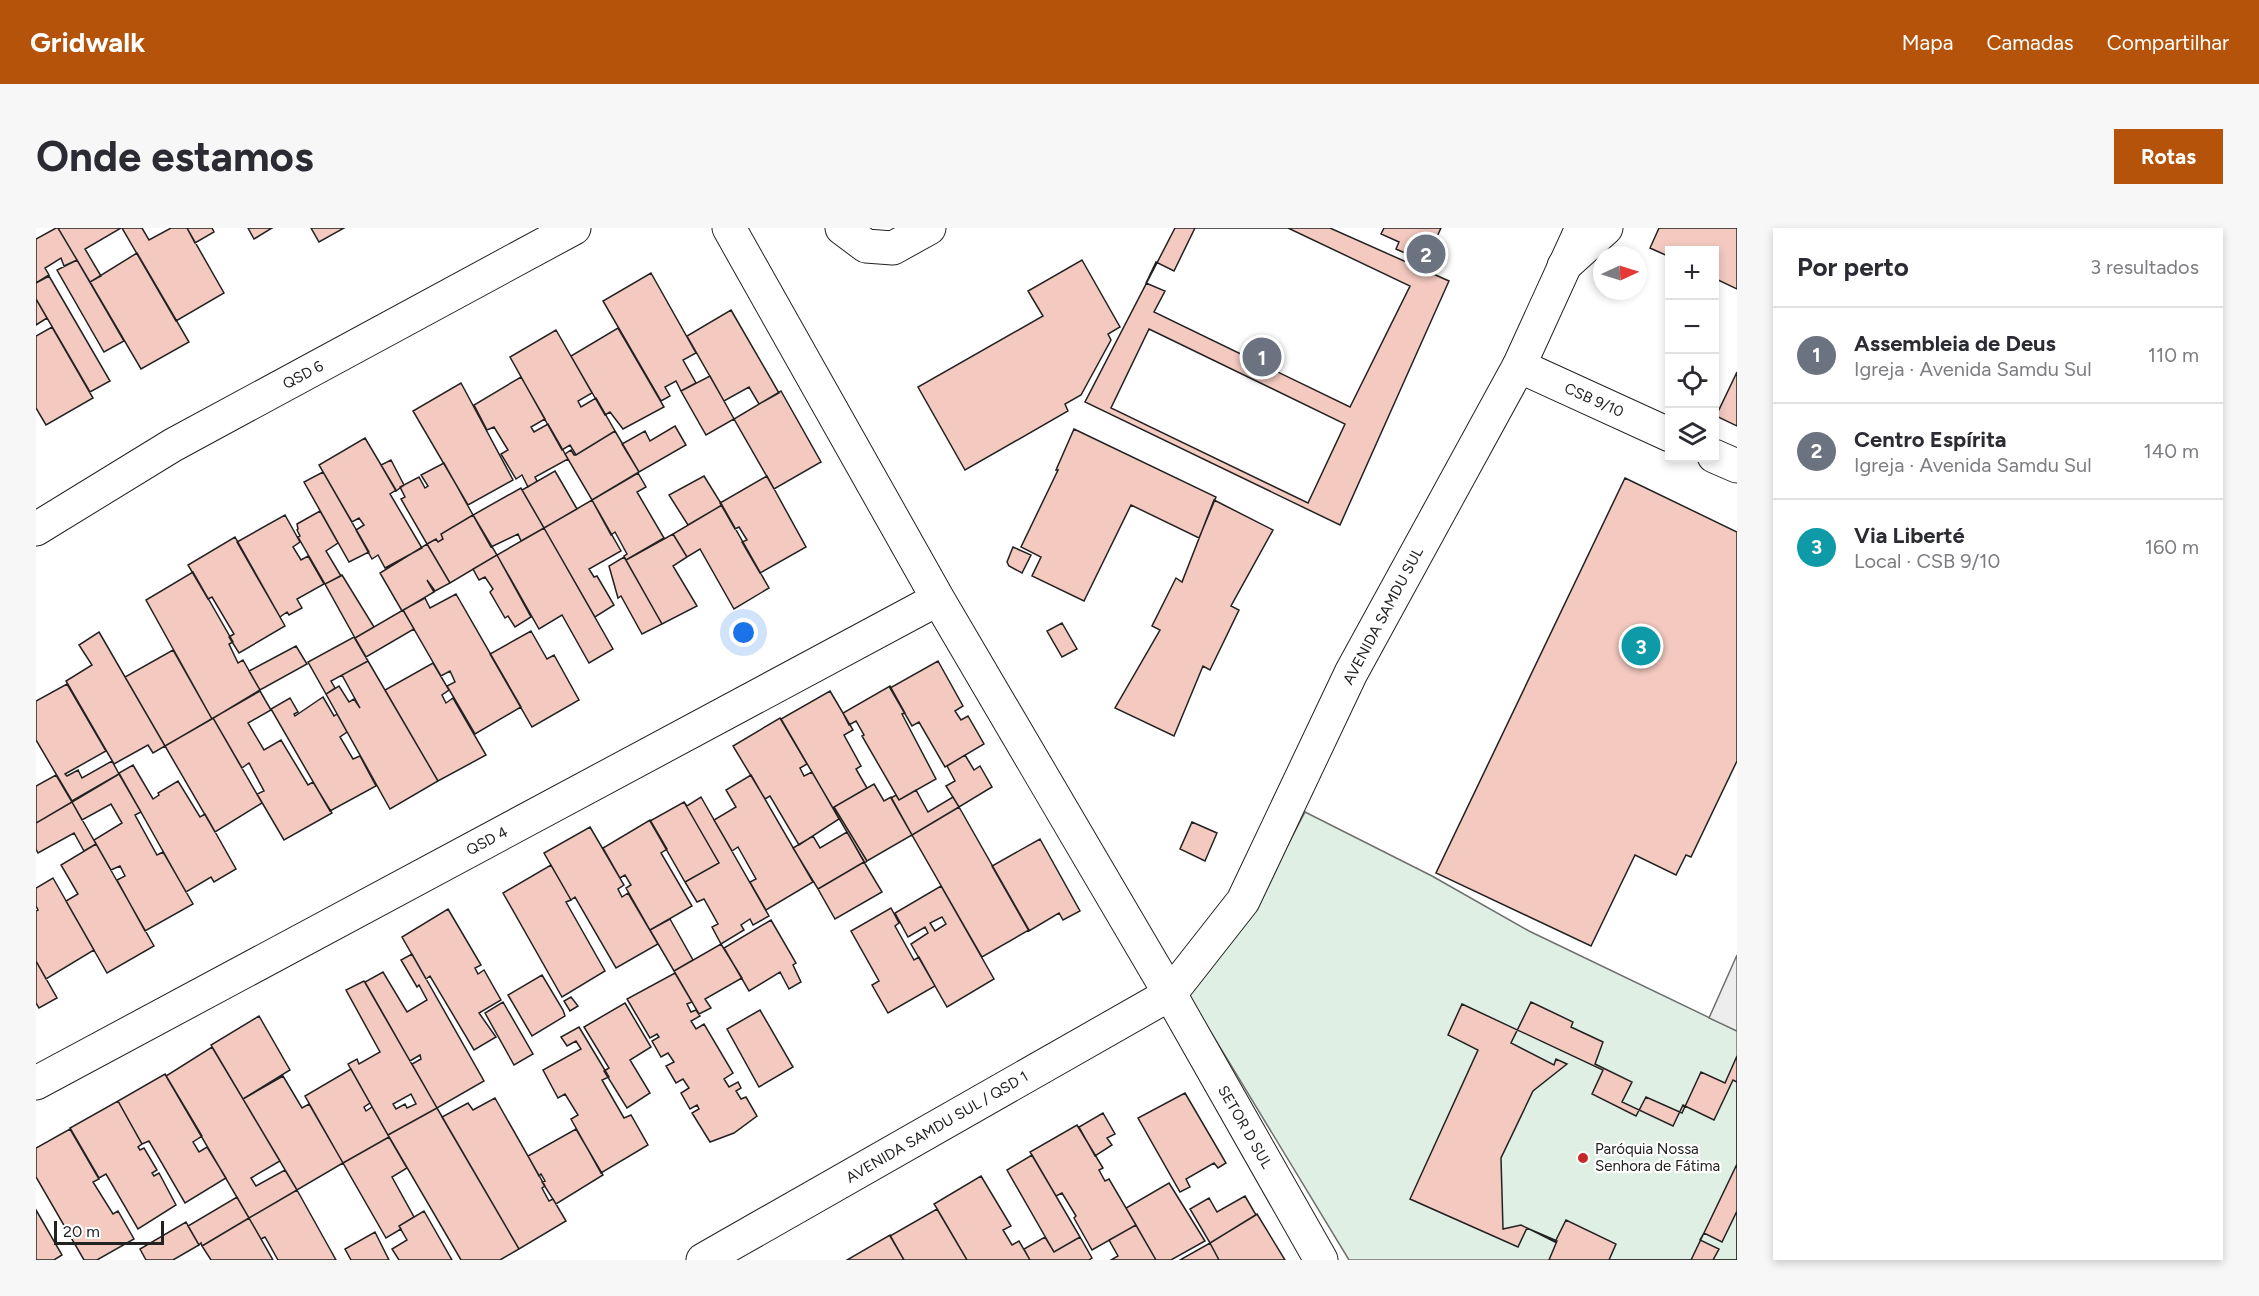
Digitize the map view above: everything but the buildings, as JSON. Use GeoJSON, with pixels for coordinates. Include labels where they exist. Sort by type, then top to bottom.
{"type":"FeatureCollection","features":[{"type":"Feature","properties":{"kind":"street","name":"QSD 6"},"geometry":{"type":"LineString","coordinates":[[36,529],[173,445],[574,228]]}},
{"type":"Feature","properties":{"kind":"street","name":"SETOR D SUL"},"geometry":{"type":"LineString","coordinates":[[729,228],[938,599],[1170,993],[1321,1260]]}},
{"type":"Feature","properties":{"kind":"street"},"geometry":{"type":"LineString","coordinates":[[842,228],[866,246],[893,248],[930,228]]}},
{"type":"Feature","properties":{"kind":"street","name":"AVENIDA SAMDU SUL"},"geometry":{"type":"LineString","coordinates":[[1170,993],[1243,901],[1351,673],[1519,366],[1582,228]]}},
{"type":"Feature","properties":{"kind":"street"},"geometry":{"type":"LineString","coordinates":[[1564,266],[1606,228]]}},
{"type":"Feature","properties":{"kind":"street","name":"CSB 9/10"},"geometry":{"type":"LineString","coordinates":[[1519,366],[1665,433]]}},
{"type":"Feature","properties":{"kind":"street"},"geometry":{"type":"LineString","coordinates":[[1719,458],[1737,466]]}},
{"type":"Feature","properties":{"kind":"street","name":"QSD 4"},"geometry":{"type":"LineString","coordinates":[[36,1083],[938,599]]}},
{"type":"Feature","properties":{"kind":"street","name":"AVENIDA SAMDU SUL / QSD 1"},"geometry":{"type":"LineString","coordinates":[[703,1260],[1170,993]]}},
{"type":"Feature","properties":{"kind":"green space"},"geometry":{"type":"Polygon","coordinates":[[[1305,812],[1432,876],[1529,931],[1737,1031],[1737,1260],[1349,1260],[1189,996],[1255,908],[1305,812]]]}},
{"type":"Feature","properties":{"kind":"shaded area"},"geometry":{"type":"Polygon","coordinates":[[[1737,955],[1737,1031],[1709,1018],[1737,955]]]}},
{"type":"Feature","properties":{"kind":"place","name":"Centro Espírita"},"geometry":{"type":"Point","coordinates":[1426,254]}},
{"type":"Feature","properties":{"kind":"place","name":"Assembleia de Deus"},"geometry":{"type":"Point","coordinates":[1262,357]}},
{"type":"Feature","properties":{"kind":"place","name":"Via Liberté"},"geometry":{"type":"Point","coordinates":[1641,646]}},
{"type":"Feature","properties":{"kind":"place","name":"Paróquia Nossa Senhora de Fátima"},"geometry":{"type":"Point","coordinates":[1583,1158]}}]}
